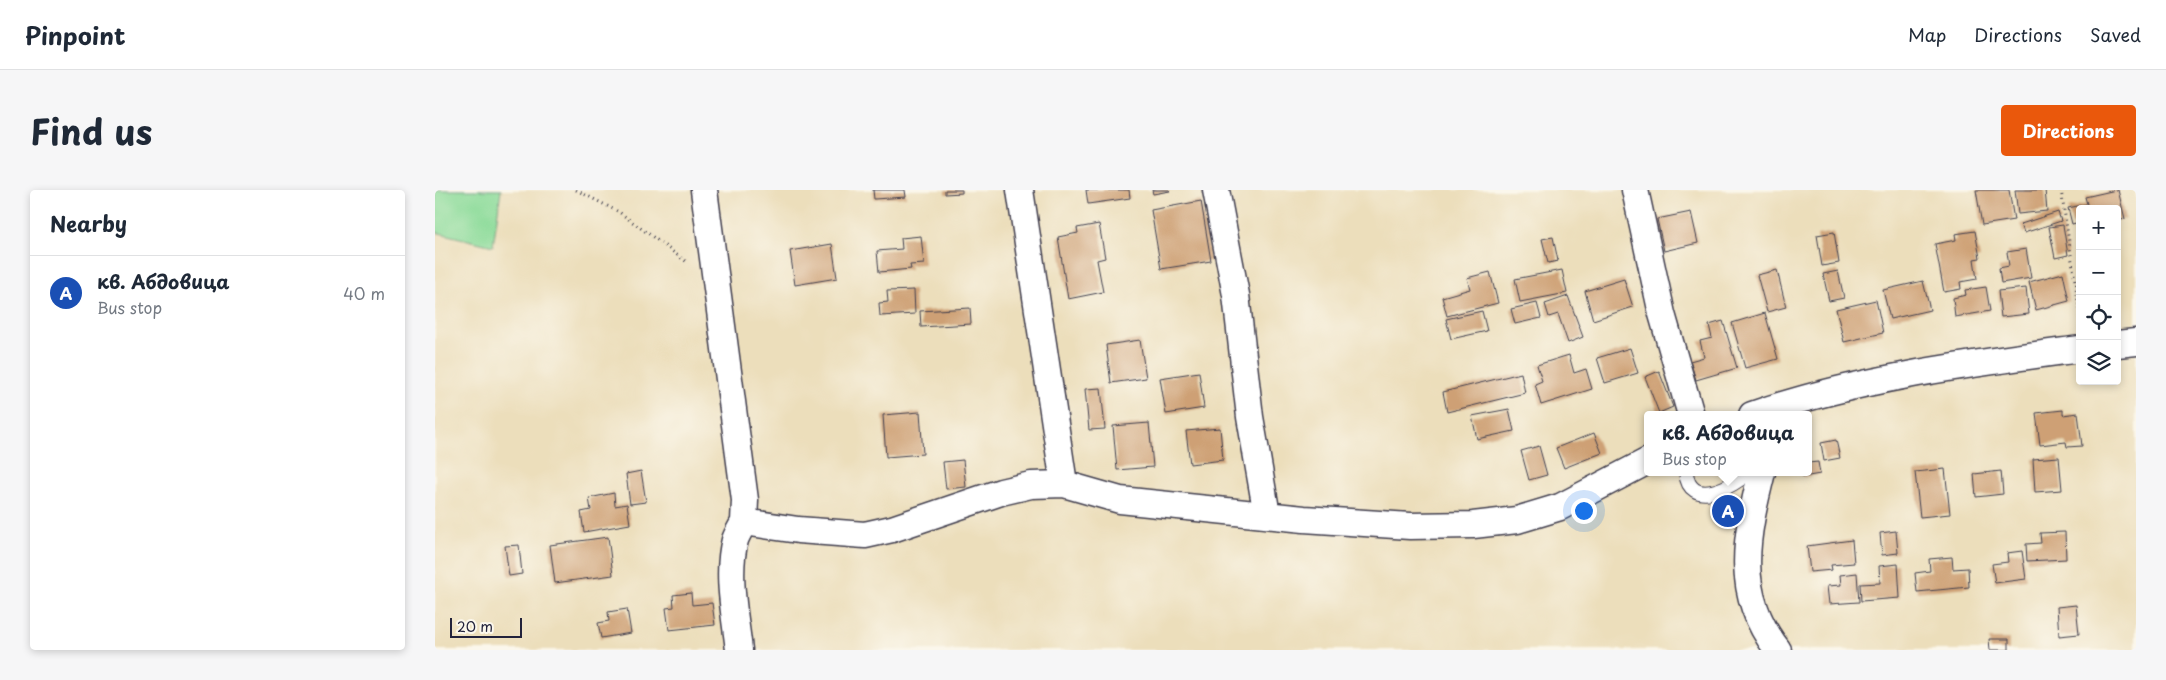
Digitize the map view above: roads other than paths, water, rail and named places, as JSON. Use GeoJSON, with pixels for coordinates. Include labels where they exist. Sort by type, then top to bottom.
{"type":"FeatureCollection","features":[{"type":"Feature","properties":{"kind":"street"},"geometry":{"type":"LineString","coordinates":[[704,190],[745,500],[744,522],[735,539],[732,561],[733,594],[739,650]]}},
{"type":"Feature","properties":{"kind":"street"},"geometry":{"type":"LineString","coordinates":[[1020,190],[1064,484]]}},
{"type":"Feature","properties":{"kind":"street"},"geometry":{"type":"LineString","coordinates":[[1216,190],[1236,295],[1250,417],[1267,515]]}},
{"type":"Feature","properties":{"kind":"street"},"geometry":{"type":"LineString","coordinates":[[1635,190],[1663,314],[1690,411]]}},
{"type":"Feature","properties":{"kind":"street"},"geometry":{"type":"LineString","coordinates":[[2121,344],[2136,342]]}},
{"type":"Feature","properties":{"kind":"street"},"geometry":{"type":"LineString","coordinates":[[1776,410],[1869,383],[1969,364],[2076,350]]}},
{"type":"Feature","properties":{"kind":"street"},"geometry":{"type":"LineString","coordinates":[[744,522],[799,530],[865,535],[892,529],[1001,492],[1031,485],[1064,484],[1120,500],[1267,515],[1410,526],[1473,525],[1517,520],[1560,507],[1644,463]]}},
{"type":"Feature","properties":{"kind":"street"},"geometry":{"type":"LineString","coordinates":[[1761,476],[1749,524],[1746,554],[1750,585],[1757,615],[1769,639],[1778,650]]}},
{"type":"Feature","properties":{"kind":"lane"},"geometry":{"type":"LineString","coordinates":[[1686,476],[1687,481],[1691,486],[1696,490],[1707,493],[1723,490],[1739,482],[1745,476]]}},
{"type":"Feature","properties":{"kind":"place","name":"кв. Абдовица"},"geometry":{"type":"Point","coordinates":[1728,511]}}]}
